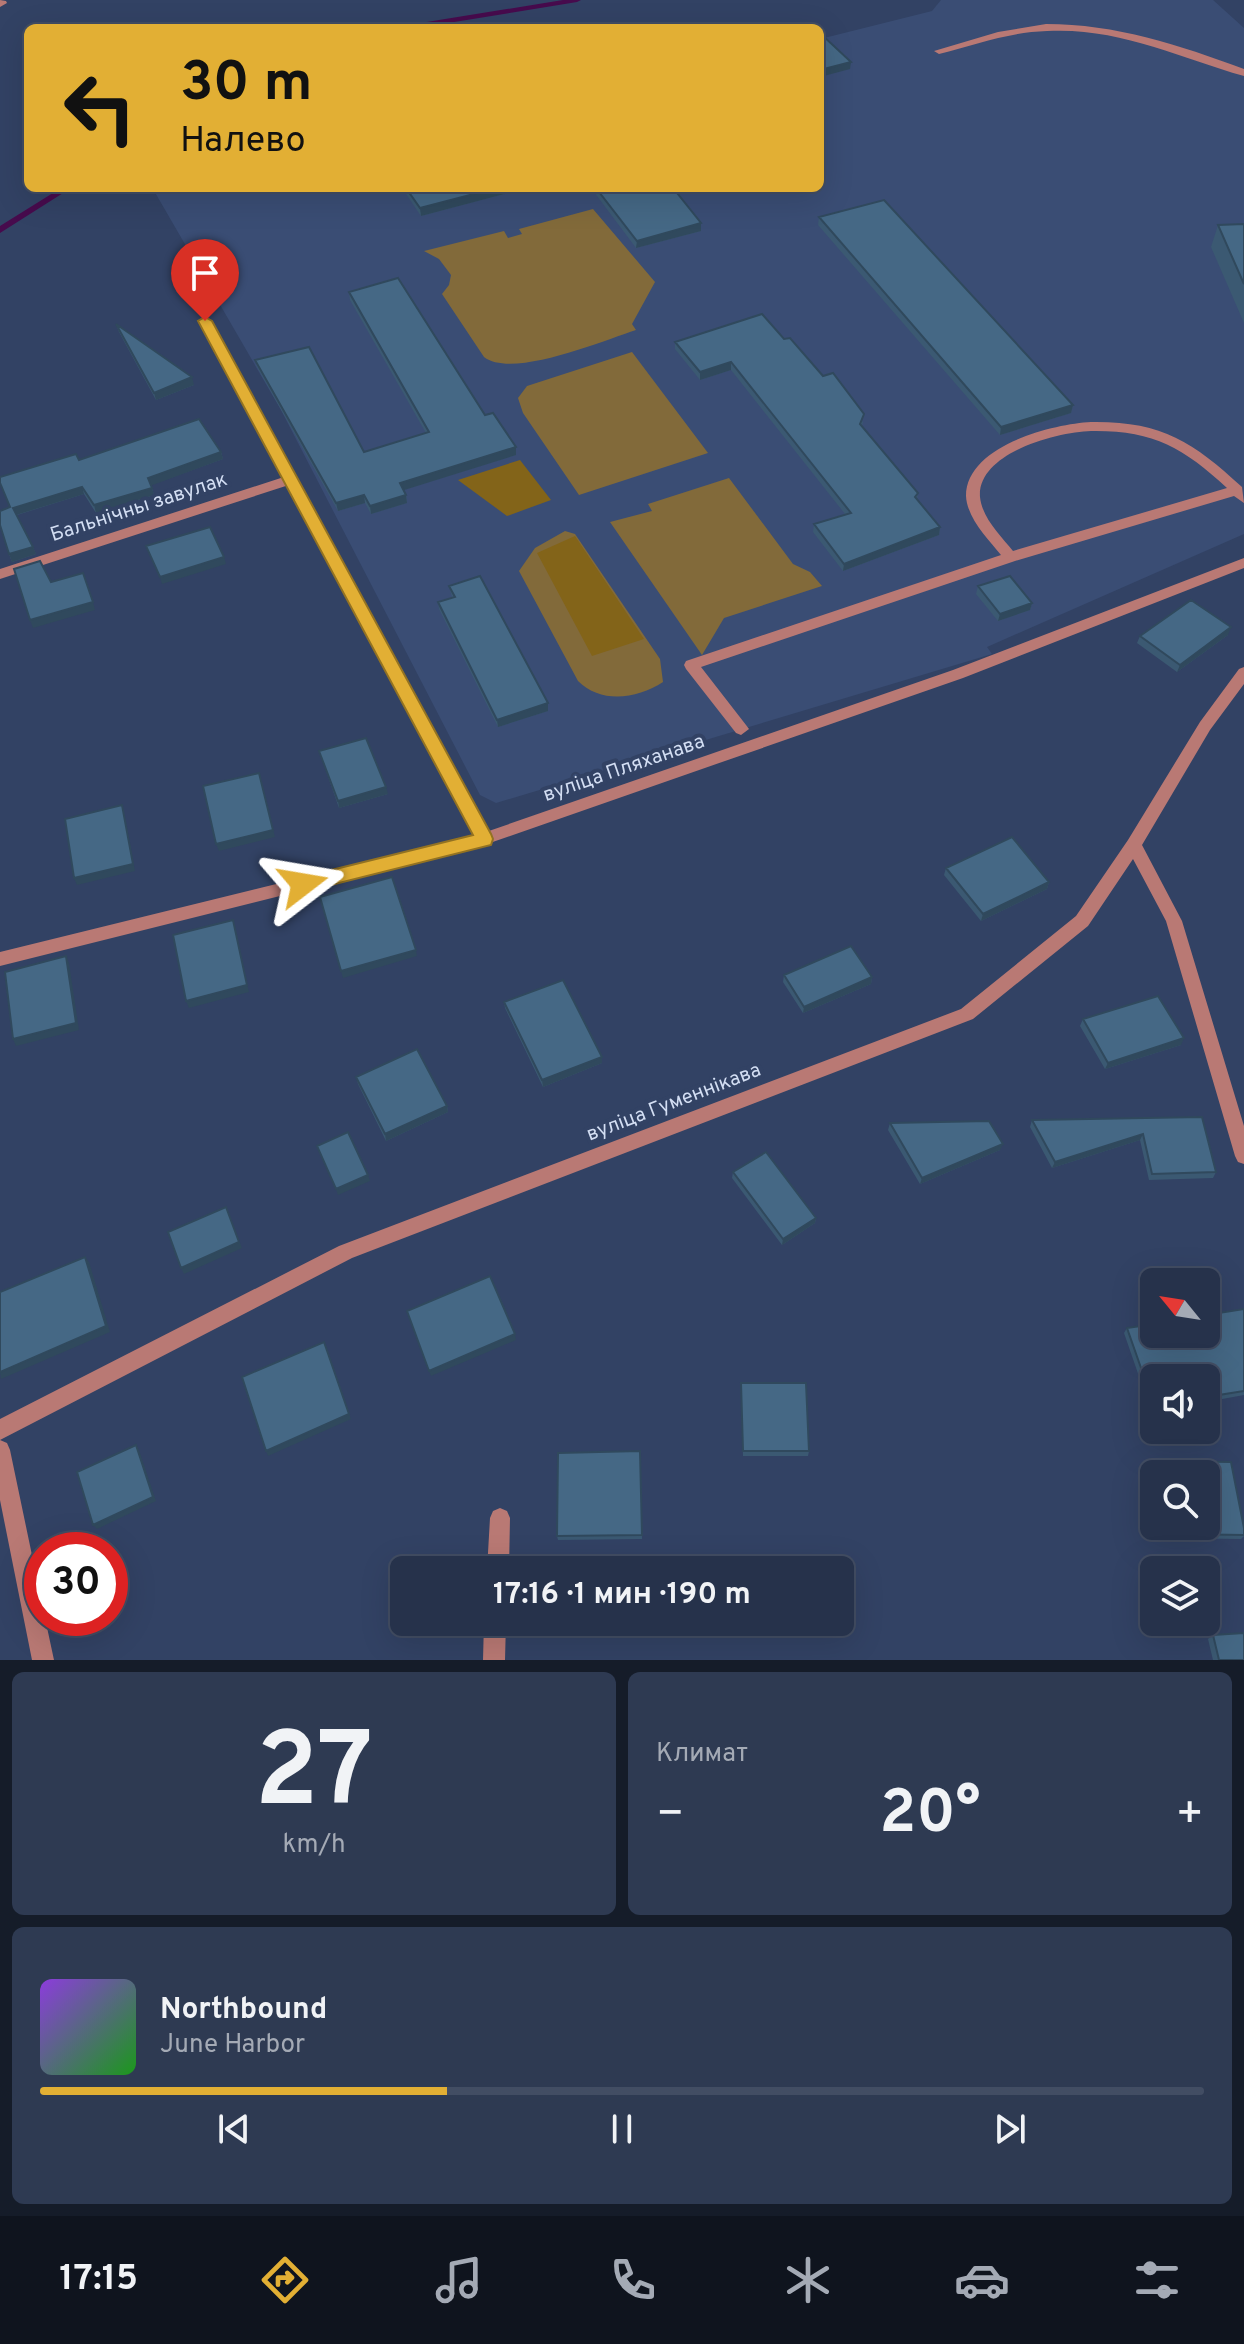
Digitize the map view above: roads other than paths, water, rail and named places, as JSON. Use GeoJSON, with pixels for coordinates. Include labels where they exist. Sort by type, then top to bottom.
{"type":"FeatureCollection","features":[{"type":"Feature","properties":{"kind":"street"},"geometry":{"type":"LineString","coordinates":[[939,51],[1019,30],[1067,28],[1132,36],[1244,73]]}},
{"type":"Feature","properties":{"kind":"street"},"geometry":{"type":"LineString","coordinates":[[205,321],[484,839]]}},
{"type":"Feature","properties":{"kind":"street"},"geometry":{"type":"LineString","coordinates":[[1010,557],[977,512],[973,494],[979,475],[994,457],[1028,440],[1074,427],[1140,429],[1171,439],[1194,451],[1240,494]]}},
{"type":"Feature","properties":{"kind":"street","name":"Бальнічны завулак"},"geometry":{"type":"LineString","coordinates":[[0,574],[290,480]]}},
{"type":"Feature","properties":{"kind":"street"},"geometry":{"type":"LineString","coordinates":[[741,729],[691,665],[1010,557],[1240,494]]}},
{"type":"Feature","properties":{"kind":"street","name":"вуліца Пляханава"},"geometry":{"type":"LineString","coordinates":[[0,959],[484,839],[958,674],[1244,563]]}},
{"type":"Feature","properties":{"kind":"street","name":"вуліца Гуменнікава"},"geometry":{"type":"LineString","coordinates":[[0,1430],[346,1252],[967,1014],[1082,921],[1134,845],[1205,726],[1244,673]]}},
{"type":"Feature","properties":{"kind":"street"},"geometry":{"type":"LineString","coordinates":[[1134,845],[1174,921],[1244,1156]]}},
{"type":"Feature","properties":{"kind":"street"},"geometry":{"type":"LineString","coordinates":[[0,1450],[43,1660]]}},
{"type":"Feature","properties":{"kind":"street"},"geometry":{"type":"LineString","coordinates":[[499,1556],[500,1518]]}},
{"type":"Feature","properties":{"kind":"street"},"geometry":{"type":"LineString","coordinates":[[494,1660],[495,1636]]}},
{"type":"Feature","properties":{"kind":"waterway"},"geometry":{"type":"LineString","coordinates":[[427,24],[577,0]]}},
{"type":"Feature","properties":{"kind":"waterway"},"geometry":{"type":"LineString","coordinates":[[0,230],[61,192]]}}]}
